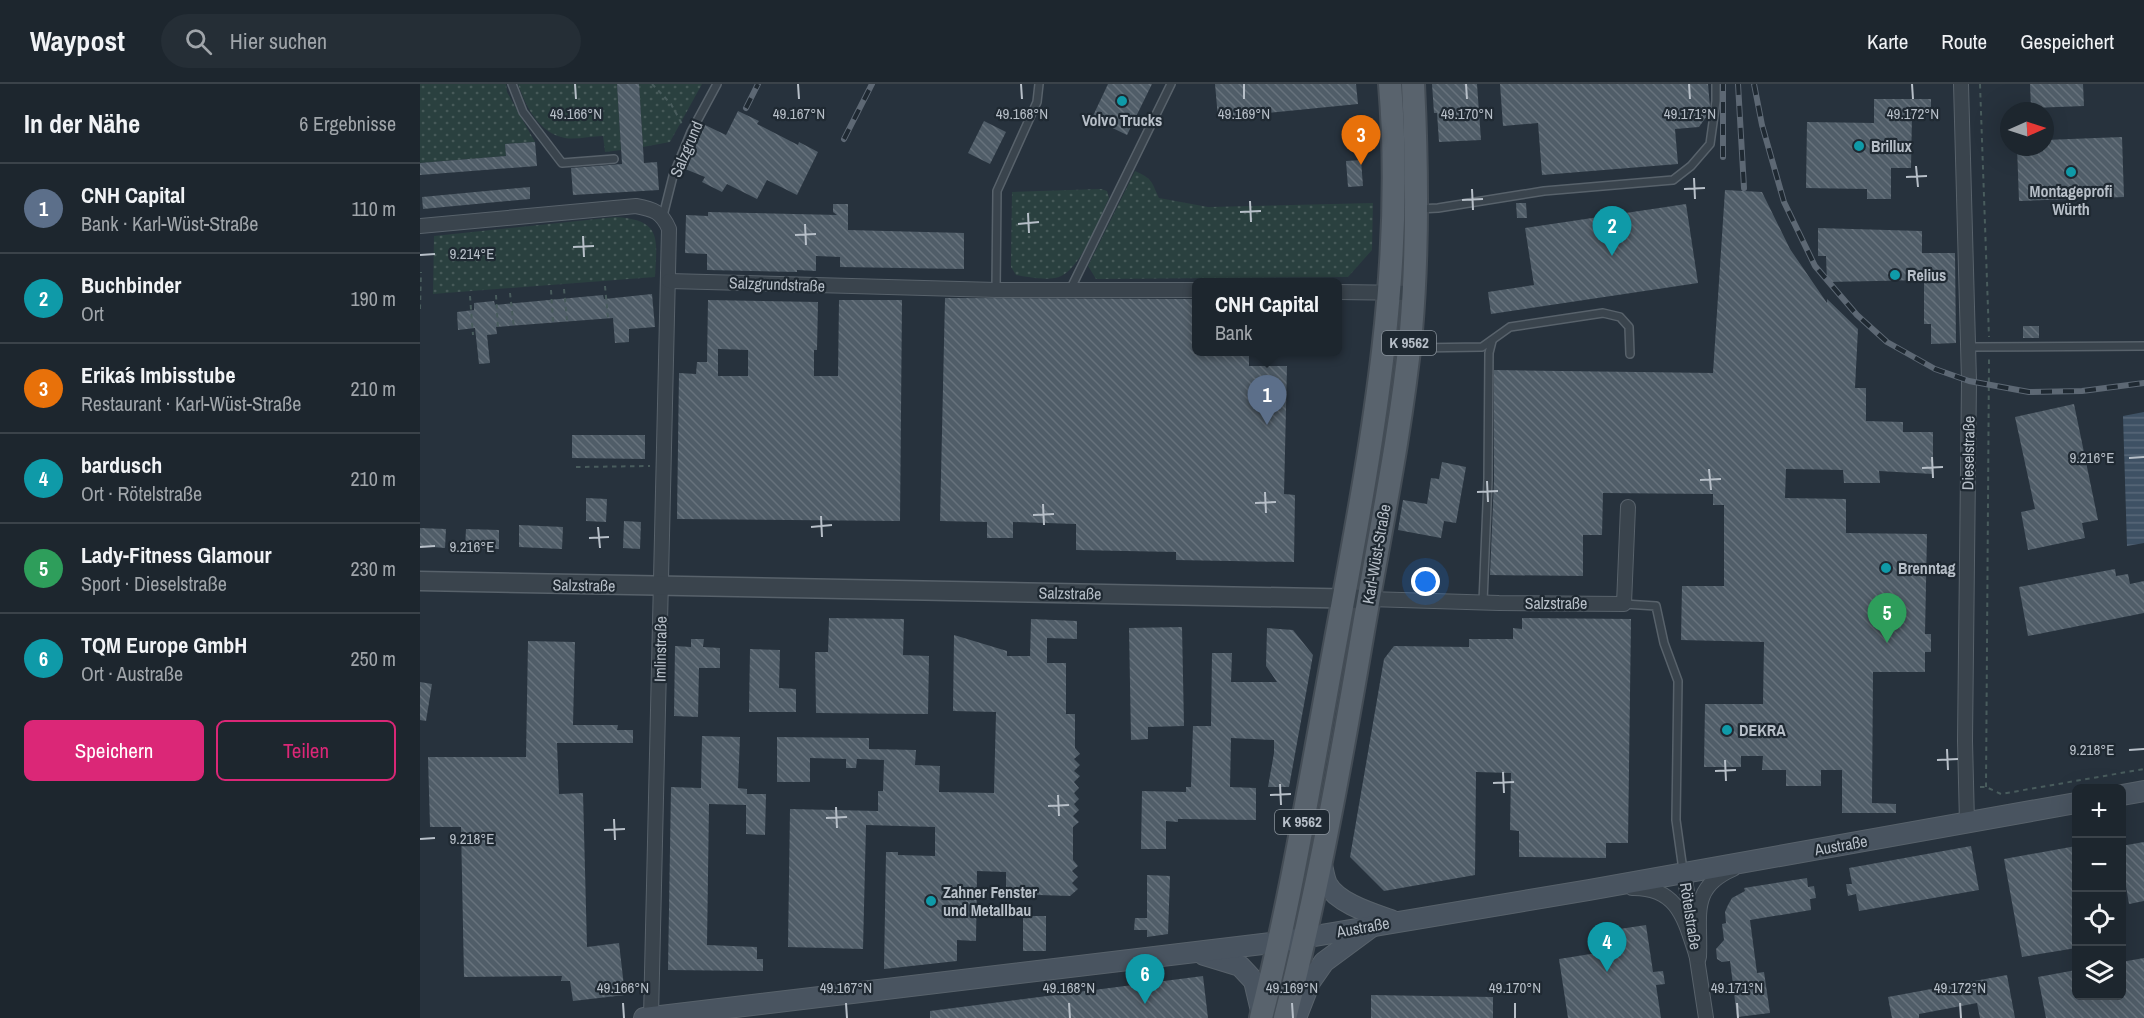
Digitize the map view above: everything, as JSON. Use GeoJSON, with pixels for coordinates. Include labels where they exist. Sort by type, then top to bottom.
{"type":"FeatureCollection","features":[{"type":"Feature","properties":{"kind":"main road","name":"Karl-Wüst-Straße"},"geometry":{"type":"LineString","coordinates":[[1262,1016],[1279,942],[1374,425],[1390,293],[1395,188],[1390,84]]}},
{"type":"Feature","properties":{"kind":"main road","name":"Karl-Wüst-Straße"},"geometry":{"type":"LineString","coordinates":[[1285,1018],[1306,938],[1321,861],[1369,599],[1398,422],[1413,293],[1417,155],[1413,84]]}},
{"type":"Feature","properties":{"kind":"main road"},"geometry":{"type":"LineString","coordinates":[[2126,794],[2144,791]]}},
{"type":"Feature","properties":{"kind":"main road","name":"Austraße"},"geometry":{"type":"LineString","coordinates":[[648,1018],[1198,953],[1306,938],[2072,804]]}},
{"type":"Feature","properties":{"kind":"main road"},"geometry":{"type":"LineString","coordinates":[[1321,861],[1328,884],[1335,892],[1354,906],[1395,922]]}},
{"type":"Feature","properties":{"kind":"main road"},"geometry":{"type":"LineString","coordinates":[[1296,1018],[1310,982],[1324,962],[1375,925]]}},
{"type":"Feature","properties":{"kind":"main road"},"geometry":{"type":"LineString","coordinates":[[1198,953],[1240,966],[1254,981],[1262,1016]]}},
{"type":"Feature","properties":{"kind":"street","name":"Dieselstraße"},"geometry":{"type":"LineString","coordinates":[[1961,84],[1969,347],[1967,823]]}},
{"type":"Feature","properties":{"kind":"street"},"geometry":{"type":"LineString","coordinates":[[420,226],[636,206],[652,209],[663,216],[669,229],[669,281]]}},
{"type":"Feature","properties":{"kind":"street","name":"Salzgrundstraße"},"geometry":{"type":"LineString","coordinates":[[669,281],[996,290],[1071,288],[1192,290]]}},
{"type":"Feature","properties":{"kind":"street","name":"Imlinstraße"},"geometry":{"type":"LineString","coordinates":[[648,1018],[669,281]]}},
{"type":"Feature","properties":{"kind":"street"},"geometry":{"type":"LineString","coordinates":[[1342,292],[1413,293]]}},
{"type":"Feature","properties":{"kind":"street"},"geometry":{"type":"LineString","coordinates":[[1624,604],[1628,507]]}},
{"type":"Feature","properties":{"kind":"street","name":"Salzstraße"},"geometry":{"type":"LineString","coordinates":[[420,581],[1624,604]]}},
{"type":"Feature","properties":{"kind":"street","name":"Rötelstraße"},"geometry":{"type":"LineString","coordinates":[[1698,964],[1702,894],[1720,875],[1757,859]]}},
{"type":"Feature","properties":{"kind":"street","name":"Rötelstraße"},"geometry":{"type":"LineString","coordinates":[[1684,873],[1706,1018]]}},
{"type":"Feature","properties":{"kind":"street","name":"Rötelstraße"},"geometry":{"type":"LineString","coordinates":[[1589,890],[1642,888],[1662,894],[1682,913],[1698,964]]}},
{"type":"Feature","properties":{"kind":"lane"},"geometry":{"type":"LineString","coordinates":[[512,84],[523,112],[561,163],[614,159]]}},
{"type":"Feature","properties":{"kind":"lane"},"geometry":{"type":"LineString","coordinates":[[996,290],[997,190],[1037,102],[1039,84]]}},
{"type":"Feature","properties":{"kind":"lane"},"geometry":{"type":"LineString","coordinates":[[1071,288],[1172,84]]}},
{"type":"Feature","properties":{"kind":"lane"},"geometry":{"type":"LineString","coordinates":[[1416,209],[1438,208],[1544,191],[1673,180],[1691,166],[1710,144],[1716,84]]}},
{"type":"Feature","properties":{"kind":"lane","name":"Salzgrund"},"geometry":{"type":"LineString","coordinates":[[663,216],[673,176],[713,86]]}},
{"type":"Feature","properties":{"kind":"lane"},"geometry":{"type":"LineString","coordinates":[[1408,348],[1482,347],[1510,327],[1603,313],[1620,317],[1629,327],[1630,354]]}},
{"type":"Feature","properties":{"kind":"lane"},"geometry":{"type":"LineString","coordinates":[[1483,602],[1492,341]]}},
{"type":"Feature","properties":{"kind":"lane"},"geometry":{"type":"LineString","coordinates":[[1969,347],[2144,346]]}},
{"type":"Feature","properties":{"kind":"lane"},"geometry":{"type":"LineString","coordinates":[[1624,604],[1656,606],[1664,643],[1678,681],[1676,820],[1684,873]]}},
{"type":"Feature","properties":{"kind":"path"},"geometry":{"type":"LineString","coordinates":[[1980,84],[1990,385],[1986,787]]}},
{"type":"Feature","properties":{"kind":"path"},"geometry":{"type":"LineString","coordinates":[[654,85],[670,104],[689,136]]}},
{"type":"Feature","properties":{"kind":"path"},"geometry":{"type":"LineString","coordinates":[[420,309],[420,272],[428,271]]}},
{"type":"Feature","properties":{"kind":"path"},"geometry":{"type":"LineString","coordinates":[[605,286],[608,318]]}},
{"type":"Feature","properties":{"kind":"path"},"geometry":{"type":"LineString","coordinates":[[564,289],[567,321]]}},
{"type":"Feature","properties":{"kind":"path"},"geometry":{"type":"LineString","coordinates":[[551,290],[553,322]]}},
{"type":"Feature","properties":{"kind":"path"},"geometry":{"type":"LineString","coordinates":[[510,293],[514,328]]}},
{"type":"Feature","properties":{"kind":"path"},"geometry":{"type":"LineString","coordinates":[[496,295],[498,329]]}},
{"type":"Feature","properties":{"kind":"path"},"geometry":{"type":"LineString","coordinates":[[471,296],[473,335]]}},
{"type":"Feature","properties":{"kind":"path"},"geometry":{"type":"LineString","coordinates":[[576,467],[664,466]]}},
{"type":"Feature","properties":{"kind":"path"},"geometry":{"type":"LineString","coordinates":[[1966,788],[1986,787],[2001,794],[2144,769]]}},
{"type":"Feature","properties":{"kind":"green space"},"geometry":{"type":"Polygon","coordinates":[[[420,84],[506,84],[507,92],[535,142],[505,144],[506,156],[420,163],[420,84]]]}},
{"type":"Feature","properties":{"kind":"green space"},"geometry":{"type":"Polygon","coordinates":[[[518,84],[617,84],[621,150],[605,152],[603,136],[565,138],[548,131],[535,118],[518,84]]]}},
{"type":"Feature","properties":{"kind":"green space"},"geometry":{"type":"Polygon","coordinates":[[[639,84],[702,84],[670,142],[643,147],[639,84]]]}},
{"type":"Feature","properties":{"kind":"green space"},"geometry":{"type":"Polygon","coordinates":[[[1135,171],[1151,181],[1159,198],[1208,207],[1373,203],[1372,250],[1348,277],[1096,279],[1088,266],[1135,171]]]}},
{"type":"Feature","properties":{"kind":"green space"},"geometry":{"type":"Polygon","coordinates":[[[1101,189],[1107,191],[1109,198],[1075,264],[1059,277],[1049,279],[1016,275],[1011,267],[1012,192],[1101,189]]]}},
{"type":"Feature","properties":{"kind":"green space"},"geometry":{"type":"Polygon","coordinates":[[[616,217],[642,222],[654,234],[656,242],[655,277],[433,294],[434,236],[616,217]]]}},
{"type":"Feature","properties":{"kind":"water"},"geometry":{"type":"Polygon","coordinates":[[[2144,412],[2144,543],[2127,546],[2123,416],[2144,412]]]}},
{"type":"Feature","properties":{"kind":"building"},"geometry":{"type":"Polygon","coordinates":[[[617,84],[639,84],[644,163],[657,162],[659,190],[573,195],[571,168],[622,164],[617,84]]]}},
{"type":"Feature","properties":{"kind":"building","name":"Volvo Trucks"},"geometry":{"type":"Polygon","coordinates":[[[1108,84],[1152,84],[1127,135],[1092,118],[1108,84]]]}},
{"type":"Feature","properties":{"kind":"building"},"geometry":{"type":"Polygon","coordinates":[[[1215,84],[1356,84],[1358,104],[1218,118],[1215,84]]]}},
{"type":"Feature","properties":{"kind":"building"},"geometry":{"type":"Polygon","coordinates":[[[1432,84],[1477,84],[1481,140],[1439,142],[1432,84]]]}},
{"type":"Feature","properties":{"kind":"building"},"geometry":{"type":"Polygon","coordinates":[[[1500,84],[1708,84],[1710,107],[1709,113],[1699,127],[1675,129],[1678,164],[1542,175],[1538,123],[1503,126],[1500,84]]]}},
{"type":"Feature","properties":{"kind":"building"},"geometry":{"type":"Polygon","coordinates":[[[2030,84],[2083,84],[2084,106],[2054,107],[2054,102],[2031,102],[2030,84]]]}},
{"type":"Feature","properties":{"kind":"building","name":"Brillux"},"geometry":{"type":"Polygon","coordinates":[[[1874,99],[1931,99],[1931,114],[1912,114],[1911,168],[1891,168],[1891,199],[1867,199],[1867,189],[1806,188],[1807,122],[1874,123],[1874,99]]]}},
{"type":"Feature","properties":{"kind":"building"},"geometry":{"type":"Polygon","coordinates":[[[738,111],[759,121],[757,124],[798,145],[799,142],[818,152],[797,195],[767,180],[757,199],[727,184],[722,192],[702,182],[705,177],[685,169],[705,125],[726,135],[738,111]]]}},
{"type":"Feature","properties":{"kind":"building"},"geometry":{"type":"Polygon","coordinates":[[[984,121],[1006,132],[990,164],[968,153],[984,121]]]}},
{"type":"Feature","properties":{"kind":"building","name":"Montageprofi Würth"},"geometry":{"type":"Polygon","coordinates":[[[2122,137],[2124,197],[2019,201],[2017,156],[2054,156],[2054,140],[2122,137]]]}},
{"type":"Feature","properties":{"kind":"building"},"geometry":{"type":"Polygon","coordinates":[[[535,142],[537,166],[420,175],[420,163],[506,156],[505,144],[535,142]]]}},
{"type":"Feature","properties":{"kind":"building"},"geometry":{"type":"Polygon","coordinates":[[[1361,160],[1363,186],[1348,187],[1346,161],[1361,160]]]}},
{"type":"Feature","properties":{"kind":"building"},"geometry":{"type":"Polygon","coordinates":[[[530,187],[530,199],[423,209],[422,197],[530,187]]]}},
{"type":"Feature","properties":{"kind":"building"},"geometry":{"type":"Polygon","coordinates":[[[1725,190],[1762,192],[1790,249],[1827,303],[1827,299],[1858,329],[1855,388],[1866,388],[1866,421],[1903,422],[1903,432],[1933,432],[1933,474],[1879,471],[1880,483],[1844,483],[1843,470],[1786,469],[1785,498],[1846,499],[1846,533],[1927,534],[1925,634],[1931,634],[1931,652],[1925,652],[1925,672],[1873,672],[1872,803],[1896,804],[1896,813],[1842,813],[1842,770],[1821,770],[1821,786],[1786,786],[1786,770],[1762,770],[1763,756],[1741,756],[1741,767],[1704,767],[1705,704],[1763,704],[1764,642],[1681,640],[1682,586],[1724,586],[1724,505],[1713,505],[1713,494],[1603,493],[1602,535],[1583,535],[1583,576],[1490,575],[1494,480],[1494,370],[1713,373],[1725,190]]]}},
{"type":"Feature","properties":{"kind":"building"},"geometry":{"type":"Polygon","coordinates":[[[1516,203],[1526,203],[1527,218],[1517,218],[1516,203]]]}},
{"type":"Feature","properties":{"kind":"building"},"geometry":{"type":"Polygon","coordinates":[[[833,204],[848,204],[848,230],[964,233],[964,269],[840,267],[840,257],[816,256],[816,271],[707,270],[707,254],[685,253],[686,215],[708,216],[708,212],[837,215],[833,212],[833,204]]]}},
{"type":"Feature","properties":{"kind":"building"},"geometry":{"type":"Polygon","coordinates":[[[1686,204],[1698,283],[1491,314],[1488,292],[1534,285],[1525,228],[1686,204]]]}},
{"type":"Feature","properties":{"kind":"building","name":"Relius"},"geometry":{"type":"Polygon","coordinates":[[[1818,228],[1922,231],[1922,253],[1955,253],[1956,343],[1931,344],[1931,324],[1924,324],[1924,280],[1827,282],[1826,256],[1818,256],[1818,228]]]}},
{"type":"Feature","properties":{"kind":"building"},"geometry":{"type":"Polygon","coordinates":[[[652,294],[655,327],[629,329],[629,342],[615,343],[613,318],[496,327],[497,334],[487,335],[490,363],[479,364],[475,328],[458,330],[457,312],[474,310],[474,303],[494,301],[495,305],[603,295],[604,299],[652,294]]]}},
{"type":"Feature","properties":{"kind":"building"},"geometry":{"type":"Polygon","coordinates":[[[945,298],[1192,299],[1192,356],[1249,356],[1249,366],[1287,366],[1284,494],[1295,495],[1294,562],[1176,560],[1176,552],[1076,550],[1076,524],[1013,522],[1013,538],[987,538],[987,522],[940,521],[945,298]]]}},
{"type":"Feature","properties":{"kind":"building"},"geometry":{"type":"Polygon","coordinates":[[[708,300],[818,302],[814,376],[838,376],[839,300],[902,300],[900,521],[677,519],[679,373],[696,374],[697,362],[707,362],[708,300]],[[718,349],[718,376],[748,376],[748,350],[718,349]]]}},
{"type":"Feature","properties":{"kind":"building"},"geometry":{"type":"Polygon","coordinates":[[[2023,326],[2039,326],[2039,338],[2023,338],[2023,326]]]}},
{"type":"Feature","properties":{"kind":"building"},"geometry":{"type":"Polygon","coordinates":[[[2074,404],[2098,520],[2082,523],[2085,538],[2028,550],[2021,512],[2035,509],[2015,417],[2074,404]]]}},
{"type":"Feature","properties":{"kind":"building"},"geometry":{"type":"Polygon","coordinates":[[[572,435],[645,435],[645,459],[572,458],[572,435]]]}},
{"type":"Feature","properties":{"kind":"building"},"geometry":{"type":"Polygon","coordinates":[[[1442,462],[1466,467],[1456,523],[1444,521],[1441,538],[1398,530],[1403,500],[1427,504],[1431,478],[1439,479],[1442,462]]]}},
{"type":"Feature","properties":{"kind":"building"},"geometry":{"type":"Polygon","coordinates":[[[586,498],[607,499],[606,522],[586,521],[586,498]]]}},
{"type":"Feature","properties":{"kind":"building"},"geometry":{"type":"Polygon","coordinates":[[[624,521],[641,522],[640,549],[623,548],[624,521]]]}},
{"type":"Feature","properties":{"kind":"building"},"geometry":{"type":"Polygon","coordinates":[[[519,525],[563,527],[562,549],[519,547],[519,525]]]}},
{"type":"Feature","properties":{"kind":"building"},"geometry":{"type":"Polygon","coordinates":[[[420,528],[446,529],[445,548],[420,546],[420,528]]]}},
{"type":"Feature","properties":{"kind":"building"},"geometry":{"type":"Polygon","coordinates":[[[466,529],[499,530],[499,549],[465,548],[466,529]]]}},
{"type":"Feature","properties":{"kind":"building"},"geometry":{"type":"Polygon","coordinates":[[[2115,569],[2116,576],[2128,574],[2130,584],[2144,581],[2144,613],[2028,636],[2019,587],[2115,569]]]}},
{"type":"Feature","properties":{"kind":"building"},"geometry":{"type":"Polygon","coordinates":[[[829,618],[904,619],[903,655],[929,656],[928,714],[816,713],[815,652],[828,652],[829,618]]]}},
{"type":"Feature","properties":{"kind":"building"},"geometry":{"type":"Polygon","coordinates":[[[1522,618],[1631,619],[1628,843],[1606,843],[1606,858],[1519,857],[1519,831],[1510,830],[1511,773],[1476,772],[1475,875],[1384,891],[1350,857],[1384,659],[1394,646],[1469,647],[1469,639],[1513,639],[1513,628],[1522,629],[1522,618]]]}},
{"type":"Feature","properties":{"kind":"building"},"geometry":{"type":"Polygon","coordinates":[[[1031,619],[1077,621],[1077,639],[1047,638],[1047,663],[1066,663],[1066,714],[1075,714],[1075,748],[1080,754],[1074,759],[1080,765],[1074,771],[1080,776],[1074,782],[1079,788],[1074,793],[1079,799],[1074,804],[1079,810],[1073,816],[1079,822],[1073,827],[1073,860],[1078,866],[1072,871],[1078,877],[1072,883],[1078,889],[1070,896],[1006,894],[1006,872],[977,871],[976,941],[957,940],[957,961],[884,969],[886,852],[898,852],[898,855],[935,856],[935,827],[866,825],[863,949],[788,947],[790,809],[878,811],[878,791],[883,791],[884,760],[857,759],[856,768],[846,768],[846,759],[810,758],[810,782],[777,782],[777,737],[869,738],[869,749],[916,750],[915,765],[940,766],[939,792],[994,793],[996,712],[953,711],[954,635],[1007,651],[1007,656],[1030,656],[1031,619]]]}},
{"type":"Feature","properties":{"kind":"building"},"geometry":{"type":"Polygon","coordinates":[[[1182,627],[1184,726],[1148,727],[1148,739],[1131,740],[1129,628],[1182,627]]]}},
{"type":"Feature","properties":{"kind":"building"},"geometry":{"type":"Polygon","coordinates":[[[1267,628],[1293,630],[1313,655],[1289,787],[1268,787],[1274,740],[1231,738],[1230,787],[1256,788],[1256,820],[1178,819],[1178,822],[1166,821],[1166,849],[1141,849],[1142,791],[1186,792],[1186,787],[1191,787],[1193,726],[1211,726],[1212,653],[1232,653],[1231,682],[1277,682],[1266,666],[1267,628]]]}},
{"type":"Feature","properties":{"kind":"building"},"geometry":{"type":"Polygon","coordinates":[[[691,639],[704,639],[703,647],[720,648],[720,668],[699,668],[698,717],[674,716],[675,646],[691,647],[691,639]]]}},
{"type":"Feature","properties":{"kind":"building"},"geometry":{"type":"Polygon","coordinates":[[[528,641],[575,642],[573,725],[618,725],[617,730],[633,730],[633,743],[557,743],[559,794],[583,793],[587,947],[619,943],[625,995],[573,1001],[570,981],[561,981],[562,976],[464,977],[461,827],[430,827],[428,757],[526,757],[528,641]]]}},
{"type":"Feature","properties":{"kind":"building"},"geometry":{"type":"Polygon","coordinates":[[[750,649],[780,650],[779,688],[796,689],[796,712],[749,712],[750,649]]]}},
{"type":"Feature","properties":{"kind":"building"},"geometry":{"type":"Polygon","coordinates":[[[420,682],[432,684],[426,721],[420,720],[420,682]]]}},
{"type":"Feature","properties":{"kind":"building"},"geometry":{"type":"Polygon","coordinates":[[[702,736],[740,737],[738,788],[747,789],[747,794],[766,794],[765,835],[746,834],[746,805],[709,804],[707,945],[757,947],[757,959],[763,959],[763,971],[668,970],[671,787],[701,788],[702,736]]]}},
{"type":"Feature","properties":{"kind":"building"},"geometry":{"type":"Polygon","coordinates":[[[2144,842],[2144,901],[2129,904],[2126,886],[2126,845],[2144,842]]]}},
{"type":"Feature","properties":{"kind":"building"},"geometry":{"type":"Polygon","coordinates":[[[1971,846],[1979,890],[1859,911],[1856,894],[1848,896],[1846,884],[1852,884],[1849,868],[1971,846]]]}},
{"type":"Feature","properties":{"kind":"building"},"geometry":{"type":"Polygon","coordinates":[[[2072,847],[2072,949],[2022,957],[2004,859],[2072,847]]]}},
{"type":"Feature","properties":{"kind":"building"},"geometry":{"type":"Polygon","coordinates":[[[1147,875],[1170,876],[1168,934],[1147,937],[1147,930],[1134,930],[1135,918],[1147,918],[1147,875]]]}},
{"type":"Feature","properties":{"kind":"building"},"geometry":{"type":"Polygon","coordinates":[[[1807,878],[1808,887],[1814,886],[1816,898],[1810,899],[1811,910],[1750,920],[1757,973],[1764,972],[1770,1013],[1737,1017],[1730,961],[1722,962],[1717,959],[1716,949],[1724,940],[1722,924],[1726,923],[1725,912],[1728,905],[1732,898],[1745,891],[1744,888],[1807,878]]]}},
{"type":"Feature","properties":{"kind":"building"},"geometry":{"type":"Polygon","coordinates":[[[1023,916],[1046,916],[1046,951],[1023,951],[1023,916]]]}},
{"type":"Feature","properties":{"kind":"building"},"geometry":{"type":"Polygon","coordinates":[[[1646,925],[1653,972],[1663,971],[1665,984],[1656,985],[1661,1018],[1568,1018],[1559,959],[1603,952],[1600,932],[1646,925]]]}},
{"type":"Feature","properties":{"kind":"building"},"geometry":{"type":"Polygon","coordinates":[[[2144,958],[2144,1018],[2046,1018],[2038,977],[2072,971],[2072,1000],[2126,1000],[2126,961],[2144,958]]]}},
{"type":"Feature","properties":{"kind":"building"},"geometry":{"type":"Polygon","coordinates":[[[2007,975],[2015,1018],[1980,1018],[1977,1003],[1919,1014],[1919,1018],[1892,1018],[1888,997],[2007,975]]]}},
{"type":"Feature","properties":{"kind":"building"},"geometry":{"type":"Polygon","coordinates":[[[1203,976],[1208,1018],[930,1018],[930,1011],[1203,976]]]}},
{"type":"Feature","properties":{"kind":"building"},"geometry":{"type":"Polygon","coordinates":[[[1371,995],[1493,997],[1493,1018],[1371,1018],[1371,995]]]}},
{"type":"Feature","properties":{"kind":"railway"},"geometry":{"type":"LineString","coordinates":[[746,108],[758,84]]}},
{"type":"Feature","properties":{"kind":"railway"},"geometry":{"type":"LineString","coordinates":[[844,139],[872,84]]}},
{"type":"Feature","properties":{"kind":"railway"},"geometry":{"type":"LineString","coordinates":[[1723,84],[1723,157]]}},
{"type":"Feature","properties":{"kind":"railway"},"geometry":{"type":"LineString","coordinates":[[1738,84],[1744,188]]}},
{"type":"Feature","properties":{"kind":"railway"},"geometry":{"type":"LineString","coordinates":[[1754,84],[1762,125],[1784,202],[1815,266],[1857,315],[1887,342],[1935,369],[1969,381],[2029,392],[2082,391],[2144,383]]}},
{"type":"Feature","properties":{"kind":"place","name":"Volvo Trucks"},"geometry":{"type":"Point","coordinates":[1122,101]}},
{"type":"Feature","properties":{"kind":"place","name":"Brillux"},"geometry":{"type":"Point","coordinates":[1859,146]}},
{"type":"Feature","properties":{"kind":"place","name":"Erika´s Imbisstube"},"geometry":{"type":"Point","coordinates":[1361,165]}},
{"type":"Feature","properties":{"kind":"place","name":"Montageprofi Würth"},"geometry":{"type":"Point","coordinates":[2071,172]}},
{"type":"Feature","properties":{"kind":"place","name":"Buchbinder"},"geometry":{"type":"Point","coordinates":[1612,256]}},
{"type":"Feature","properties":{"kind":"place","name":"Relius"},"geometry":{"type":"Point","coordinates":[1895,275]}},
{"type":"Feature","properties":{"kind":"place","name":"CNH Capital"},"geometry":{"type":"Point","coordinates":[1267,425]}},
{"type":"Feature","properties":{"kind":"place","name":"Brenntag"},"geometry":{"type":"Point","coordinates":[1886,568]}},
{"type":"Feature","properties":{"kind":"place","name":"Lady-Fitness Glamour"},"geometry":{"type":"Point","coordinates":[1887,643]}},
{"type":"Feature","properties":{"kind":"place","name":"DEKRA"},"geometry":{"type":"Point","coordinates":[1727,730]}},
{"type":"Feature","properties":{"kind":"place","name":"Zahner Fenster und Metallbau"},"geometry":{"type":"Point","coordinates":[931,901]}},
{"type":"Feature","properties":{"kind":"place","name":"bardusch"},"geometry":{"type":"Point","coordinates":[1607,972]}},
{"type":"Feature","properties":{"kind":"place","name":"TQM Europe GmbH"},"geometry":{"type":"Point","coordinates":[1145,1004]}}]}
